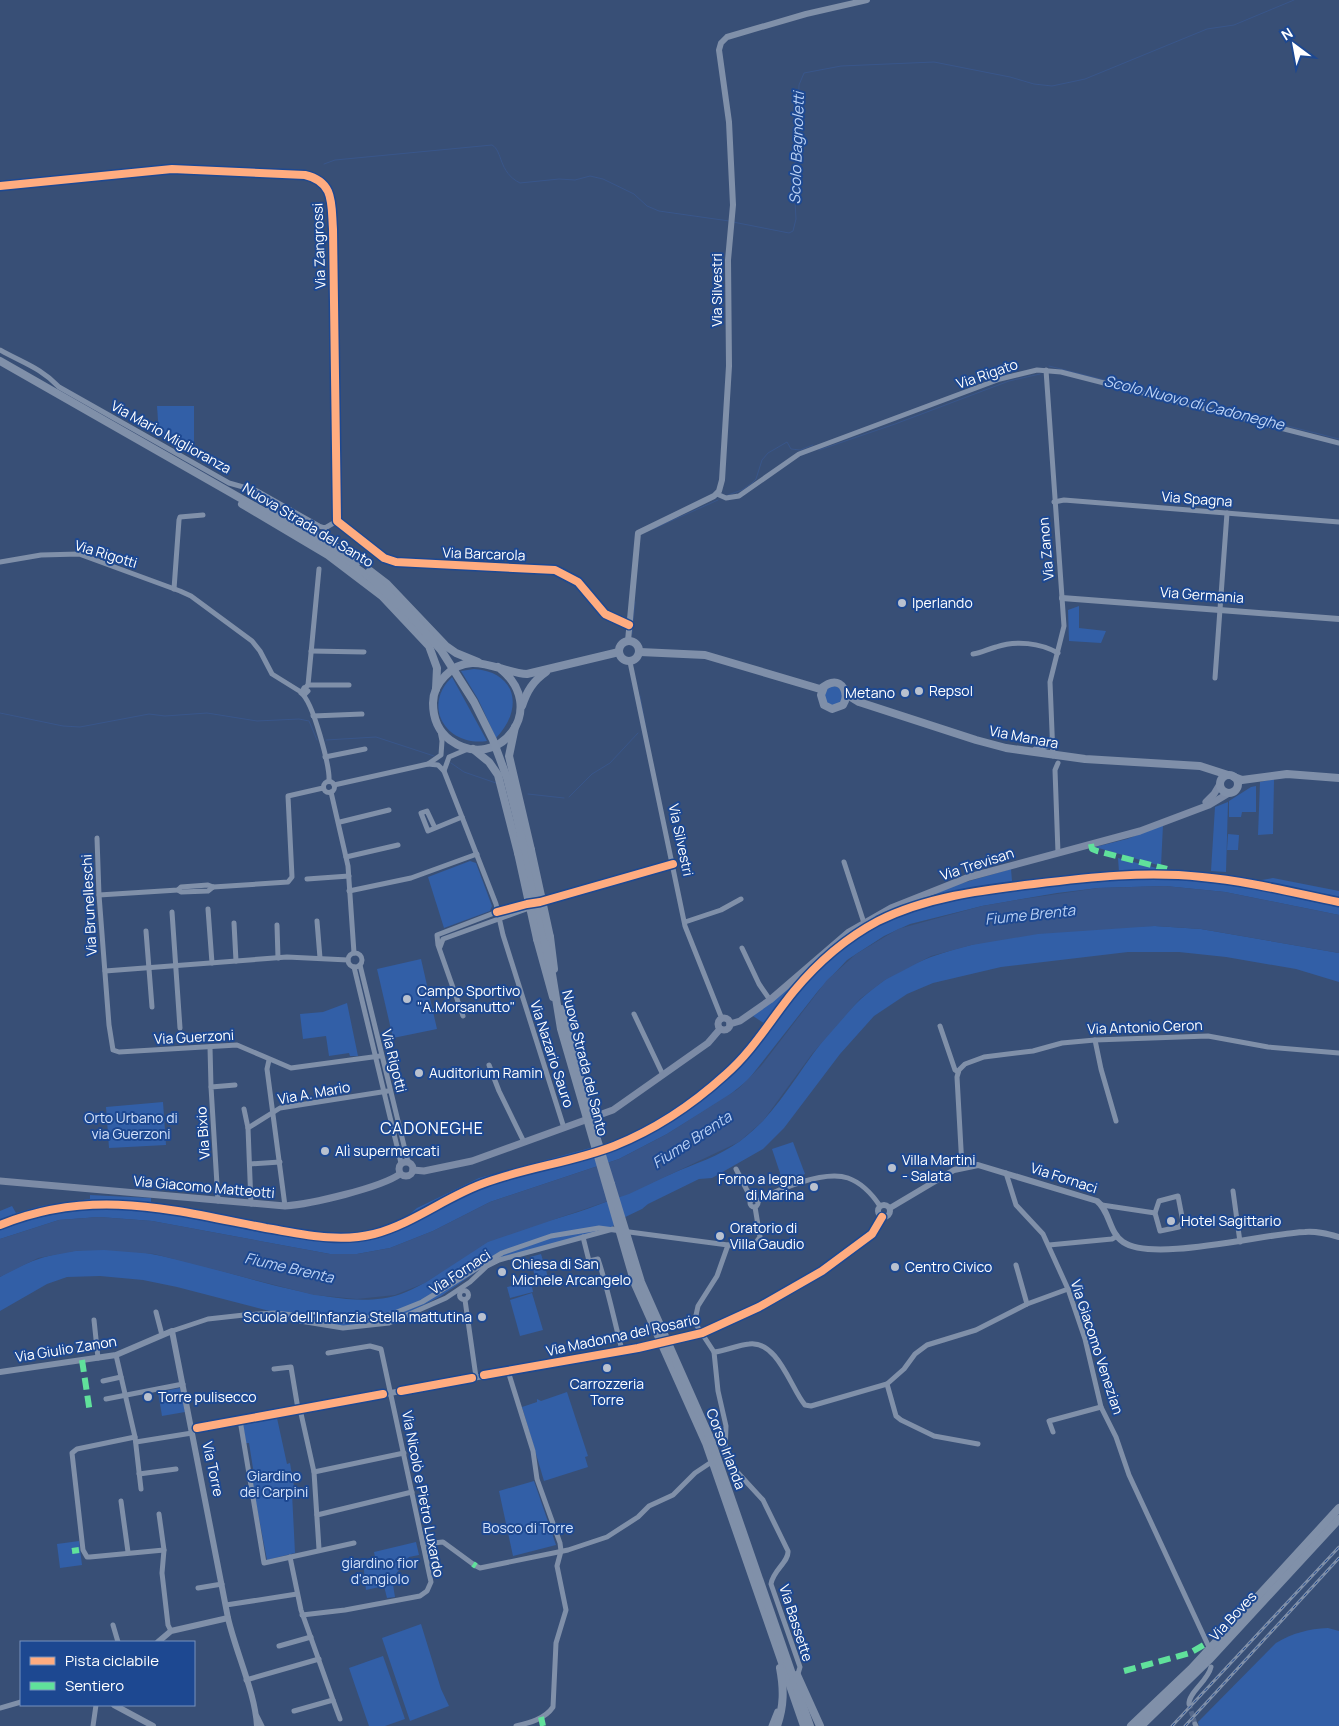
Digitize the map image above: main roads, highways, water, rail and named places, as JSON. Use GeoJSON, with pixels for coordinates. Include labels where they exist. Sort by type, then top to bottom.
{"type":"FeatureCollection","features":[{"type":"Feature","properties":{"kind":"highway","name":"Nuova Strada del Santo"},"geometry":{"type":"LineString","coordinates":[[0,362],[332,551],[372,579],[410,615],[440,650],[466,688],[493,740],[507,778],[518,818],[557,1001],[608,1185]]}},
{"type":"Feature","properties":{"kind":"highway"},"geometry":{"type":"LineString","coordinates":[[228,491],[251,498],[332,544],[387,584],[446,646],[456,653],[478,662]]}},
{"type":"Feature","properties":{"kind":"highway"},"geometry":{"type":"LineString","coordinates":[[228,491],[264,518],[328,555],[382,596],[429,646],[437,668],[436,689]]}},
{"type":"Feature","properties":{"kind":"highway"},"geometry":{"type":"LineString","coordinates":[[515,727],[509,756],[550,938],[557,1001]]}},
{"type":"Feature","properties":{"kind":"highway"},"geometry":{"type":"LineString","coordinates":[[470,749],[490,762],[498,775],[518,852],[537,939],[557,1001]]}},
{"type":"Feature","properties":{"kind":"highway","name":"Corso Irlanda"},"geometry":{"type":"LineString","coordinates":[[608,1185],[641,1282],[711,1440],[810,1726]]}},
{"type":"Feature","properties":{"kind":"highway","name":"Corso Irlanda"},"geometry":{"type":"LineString","coordinates":[[608,1185],[635,1284],[706,1442],[804,1726]]}},
{"type":"Feature","properties":{"kind":"highway","name":"Via Boves"},"geometry":{"type":"LineString","coordinates":[[1131,1726],[1191,1669],[1339,1508]]}},
{"type":"Feature","properties":{"kind":"highway","name":"Via Boves"},"geometry":{"type":"LineString","coordinates":[[1141,1726],[1209,1660],[1339,1519]]}},
{"type":"Feature","properties":{"kind":"highway"},"geometry":{"type":"LineString","coordinates":[[777,1630],[820,1726]]}},
{"type":"Feature","properties":{"kind":"highway"},"geometry":{"type":"LineString","coordinates":[[776,1644],[784,1690],[778,1726]]}},
{"type":"Feature","properties":{"kind":"highway","name":"Via Boves"},"geometry":{"type":"LineString","coordinates":[[1124,1726],[1158,1701]]}},
{"type":"Feature","properties":{"kind":"main road"},"geometry":{"type":"LineString","coordinates":[[628,641],[635,642],[640,652],[637,659],[630,662],[624,660],[619,652],[622,644],[628,641]]}},
{"type":"Feature","properties":{"kind":"main road"},"geometry":{"type":"LineString","coordinates":[[553,667],[535,680],[528,689],[515,727],[510,735],[498,744],[483,749],[470,749],[451,741],[439,728],[433,710],[433,698],[441,680],[453,669],[468,663],[478,662],[514,673],[527,674],[553,667],[619,652]]}},
{"type":"Feature","properties":{"kind":"main road"},"geometry":{"type":"LineString","coordinates":[[640,652],[705,655],[810,686],[824,688]]}},
{"type":"Feature","properties":{"kind":"main road"},"geometry":{"type":"LineString","coordinates":[[498,667],[516,685],[520,697],[521,710]]}},
{"type":"Feature","properties":{"kind":"main road"},"geometry":{"type":"LineString","coordinates":[[810,686],[821,698],[824,705],[829,708],[835,709],[843,705],[846,694],[842,686],[831,683],[824,688],[821,698]]}},
{"type":"Feature","properties":{"kind":"main road","name":"Via Manara"},"geometry":{"type":"LineString","coordinates":[[846,694],[859,702],[976,740],[1020,750],[1053,756],[1191,767],[1204,766],[1231,776]]}},
{"type":"Feature","properties":{"kind":"main road","name":"Via Manara"},"geometry":{"type":"LineString","coordinates":[[843,705],[859,702]]}},
{"type":"Feature","properties":{"kind":"main road","name":"Via Manara"},"geometry":{"type":"LineString","coordinates":[[1191,767],[1213,774],[1224,791],[1232,791]]}},
{"type":"Feature","properties":{"kind":"main road","name":"Via Trevisan"},"geometry":{"type":"LineString","coordinates":[[1231,776],[1242,780],[1288,774],[1339,778]]}},
{"type":"Feature","properties":{"kind":"main road"},"geometry":{"type":"LineString","coordinates":[[1220,783],[1231,776],[1237,782],[1232,791]]}},
{"type":"Feature","properties":{"kind":"main road","name":"Via Trevisan"},"geometry":{"type":"LineString","coordinates":[[1192,809],[1209,805],[1232,791],[1261,778]]}},
{"type":"Feature","properties":{"kind":"main road","name":"Via Trevisan"},"geometry":{"type":"LineString","coordinates":[[730,1024],[740,1021],[770,1000],[836,942],[891,908],[957,882],[1140,831],[1192,809],[1211,798],[1220,783]]}},
{"type":"Feature","properties":{"kind":"main road"},"geometry":{"type":"LineString","coordinates":[[413,1170],[424,1171],[472,1161],[621,1105],[708,1043],[720,1029],[728,1029],[730,1024],[726,1019],[722,1019],[718,1023],[720,1029]]}},
{"type":"Feature","properties":{"kind":"main road"},"geometry":{"type":"LineString","coordinates":[[405,1163],[412,1165],[413,1170],[407,1176],[400,1174],[398,1168],[405,1163]]}},
{"type":"Feature","properties":{"kind":"main road","name":"Via Giacomo Matteotti"},"geometry":{"type":"LineString","coordinates":[[0,1181],[285,1206],[331,1197],[388,1180],[400,1174]]}},
{"type":"Feature","properties":{"kind":"water","name":"Fiume Brenta"},"geometry":{"type":"Polygon","coordinates":[[[1165,886],[1225,892],[1339,915],[1339,953],[1201,929],[1155,926],[1038,934],[972,945],[931,956],[885,980],[860,999],[812,1054],[763,1121],[739,1142],[629,1194],[488,1242],[425,1283],[395,1295],[357,1299],[314,1295],[154,1254],[104,1250],[76,1251],[38,1258],[0,1277],[0,1239],[59,1220],[99,1217],[152,1221],[330,1254],[357,1254],[390,1248],[433,1231],[490,1202],[619,1159],[667,1134],[738,1089],[761,1066],[827,980],[856,954],[898,929],[982,906],[1023,899],[1098,888],[1165,886]]]}},
{"type":"Feature","properties":{"kind":"waterway","name":"Scolo Bagnoletti"},"geometry":{"type":"LineString","coordinates":[[733,222],[789,233],[793,231],[796,219],[794,184],[799,85],[804,73],[841,66],[934,62],[1010,77],[1034,84],[1052,86],[1085,79],[1207,29],[1234,25],[1294,0]]}},
{"type":"Feature","properties":{"kind":"waterway","name":"Scolo Bagnoletti"},"geometry":{"type":"LineString","coordinates":[[324,164],[335,160],[492,145],[498,152],[504,168],[520,183],[559,179],[575,180],[590,176],[603,179],[634,194],[647,206],[659,211],[729,221]]}},
{"type":"Feature","properties":{"kind":"waterway","name":"Scolo Bagnoletti"},"geometry":{"type":"LineString","coordinates":[[0,181],[52,176]]}},
{"type":"Feature","properties":{"kind":"waterway","name":"Scolo Nuovo di Cadoneghe"},"geometry":{"type":"LineString","coordinates":[[1049,366],[1339,439]]}},
{"type":"Feature","properties":{"kind":"waterway","name":"Scolo Nuovo di Cadoneghe"},"geometry":{"type":"LineString","coordinates":[[819,450],[895,424],[1009,381],[1040,374]]}},
{"type":"Feature","properties":{"kind":"waterway","name":"Scolo Nuovo di Cadoneghe"},"geometry":{"type":"LineString","coordinates":[[728,495],[742,490],[756,479],[762,460],[768,453],[787,442],[791,449],[800,450],[813,445]]}},
{"type":"Feature","properties":{"kind":"waterway","name":"Scolo Nuovo di Cadoneghe"},"geometry":{"type":"LineString","coordinates":[[653,529],[718,500]]}},
{"type":"Feature","properties":{"kind":"waterway","name":"Scolo Nuovo di Cadoneghe"},"geometry":{"type":"LineString","coordinates":[[632,634],[635,602]]}},
{"type":"Feature","properties":{"kind":"waterway","name":"Scolo Nuovo di Cadoneghe"},"geometry":{"type":"LineString","coordinates":[[640,696],[645,724]]}},
{"type":"Feature","properties":{"kind":"waterway","name":"Scolo Nuovo di Cadoneghe"},"geometry":{"type":"LineString","coordinates":[[0,713],[63,726],[80,727],[149,714],[165,716],[207,713],[257,721],[299,719],[309,721],[317,740]]}},
{"type":"Feature","properties":{"kind":"waterway","name":"Scolo Nuovo di Cadoneghe"},"geometry":{"type":"LineString","coordinates":[[569,797],[592,774],[610,763],[638,733]]}},
{"type":"Feature","properties":{"kind":"waterway","name":"Scolo Nuovo di Cadoneghe"},"geometry":{"type":"LineString","coordinates":[[326,740],[376,737],[434,756]]}},
{"type":"Feature","properties":{"kind":"waterway","name":"Scolo Nuovo di Cadoneghe"},"geometry":{"type":"LineString","coordinates":[[451,763],[464,772],[496,783]]}},
{"type":"Feature","properties":{"kind":"waterway","name":"Scolo Nuovo di Cadoneghe"},"geometry":{"type":"LineString","coordinates":[[528,794],[564,798]]}},
{"type":"Feature","properties":{"kind":"tunnel"},"geometry":{"type":"LineString","coordinates":[[1189,1704],[1195,1724]]}},
{"type":"Feature","properties":{"kind":"railway"},"geometry":{"type":"LineString","coordinates":[[1172,1726],[1339,1547]]}},
{"type":"Feature","properties":{"kind":"railway"},"geometry":{"type":"LineString","coordinates":[[1185,1726],[1339,1558]]}},
{"type":"Feature","properties":{"kind":"place","name":"Iperlando"},"geometry":{"type":"Point","coordinates":[902,603]}},
{"type":"Feature","properties":{"kind":"place","name":"Repsol"},"geometry":{"type":"Point","coordinates":[919,691]}},
{"type":"Feature","properties":{"kind":"place","name":"Metano"},"geometry":{"type":"Point","coordinates":[905,693]}},
{"type":"Feature","properties":{"kind":"place","name":"Campo Sportivo \"A.Morsanutto\""},"geometry":{"type":"Point","coordinates":[407,999]}},
{"type":"Feature","properties":{"kind":"place","name":"Auditorium Ramin"},"geometry":{"type":"Point","coordinates":[419,1073]}},
{"type":"Feature","properties":{"kind":"place","name":"Alì supermercati"},"geometry":{"type":"Point","coordinates":[325,1151]}},
{"type":"Feature","properties":{"kind":"place","name":"Villa Martini - Salata"},"geometry":{"type":"Point","coordinates":[892,1168]}},
{"type":"Feature","properties":{"kind":"place","name":"Forno a legna di Marina"},"geometry":{"type":"Point","coordinates":[814,1187]}},
{"type":"Feature","properties":{"kind":"place","name":"Hotel Sagittario"},"geometry":{"type":"Point","coordinates":[1171,1221]}},
{"type":"Feature","properties":{"kind":"place","name":"Oratorio di Villa Gaudio"},"geometry":{"type":"Point","coordinates":[720,1236]}},
{"type":"Feature","properties":{"kind":"place","name":"Centro Civico"},"geometry":{"type":"Point","coordinates":[895,1267]}},
{"type":"Feature","properties":{"kind":"place","name":"Chiesa di San Michele Arcangelo"},"geometry":{"type":"Point","coordinates":[502,1272]}},
{"type":"Feature","properties":{"kind":"place","name":"Scuola dell'Infanzia Stella mattutina"},"geometry":{"type":"Point","coordinates":[482,1317]}},
{"type":"Feature","properties":{"kind":"place","name":"Carrozzeria Torre"},"geometry":{"type":"Point","coordinates":[607,1368]}},
{"type":"Feature","properties":{"kind":"place","name":"Torre pulisecco"},"geometry":{"type":"Point","coordinates":[148,1397]}},
{"type":"Feature","properties":{"kind":"district","name":"CADONEGHE"},"geometry":{"type":"Point","coordinates":[432,1128]}},
{"type":"Feature","properties":{"kind":"park label","name":"Orto Urbano di via Guerzoni"},"geometry":{"type":"Point","coordinates":[131,1126]}},
{"type":"Feature","properties":{"kind":"park label","name":"Giardino dei Carpini"},"geometry":{"type":"Point","coordinates":[274,1484]}},
{"type":"Feature","properties":{"kind":"park label","name":"Bosco di Torre"},"geometry":{"type":"Point","coordinates":[528,1528]}},
{"type":"Feature","properties":{"kind":"park label","name":"giardino fior d'angiolo"},"geometry":{"type":"Point","coordinates":[380,1572]}}]}
